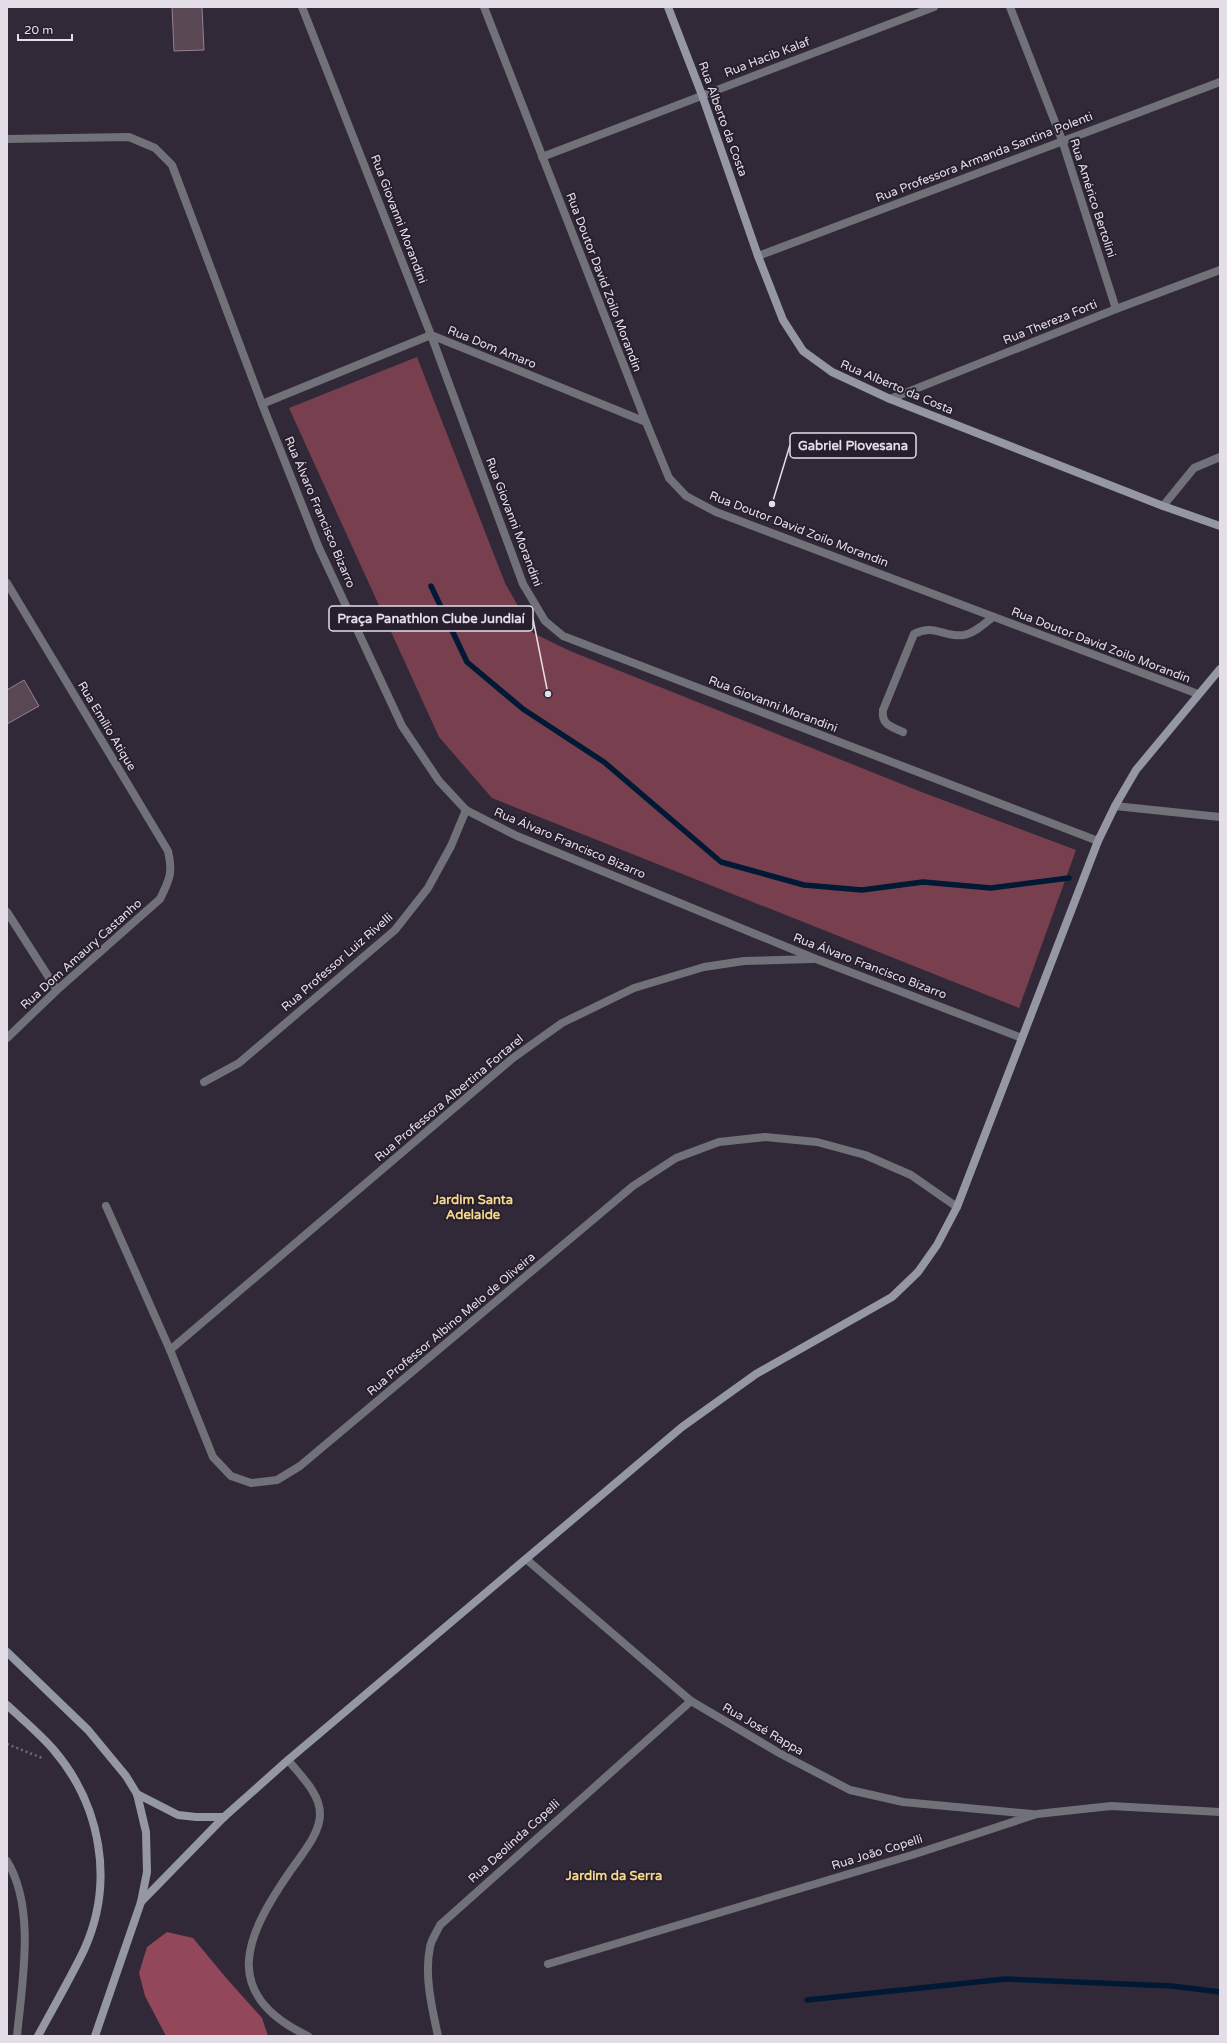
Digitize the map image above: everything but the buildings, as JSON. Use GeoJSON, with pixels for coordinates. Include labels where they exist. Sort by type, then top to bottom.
{"type":"FeatureCollection","features":[{"type":"Feature","properties":{"kind":"street","name":"Rua Giovanni Morandini"},"geometry":{"type":"LineString","coordinates":[[302,7],[431,335],[523,584],[545,621],[563,636],[1098,841]]}},
{"type":"Feature","properties":{"kind":"street","name":"Rua Doutor David Zoilo Morandin"},"geometry":{"type":"LineString","coordinates":[[484,7],[669,478],[686,496],[716,512],[1198,694]]}},
{"type":"Feature","properties":{"kind":"street","name":"Rua Alberto da Costa"},"geometry":{"type":"LineString","coordinates":[[668,7],[702,95],[758,256],[783,320],[803,351],[832,372],[890,399],[1163,506],[1220,526]]}},
{"type":"Feature","properties":{"kind":"street","name":"Rua Hacib Kalaf"},"geometry":{"type":"LineString","coordinates":[[542,157],[934,7]]}},
{"type":"Feature","properties":{"kind":"street","name":"Rua Américo Bertolini"},"geometry":{"type":"LineString","coordinates":[[1010,7],[1062,140],[1116,309]]}},
{"type":"Feature","properties":{"kind":"street","name":"Rua Professora Armanda Santina Polenti"},"geometry":{"type":"LineString","coordinates":[[758,256],[1062,140],[1220,82]]}},
{"type":"Feature","properties":{"kind":"street","name":"Rua Álvaro Francisco Bizarro"},"geometry":{"type":"LineString","coordinates":[[7,139],[129,137],[155,148],[172,165],[262,404],[319,548],[402,726],[439,781],[466,810],[517,836],[816,959],[1022,1038]]}},
{"type":"Feature","properties":{"kind":"street","name":"Rua Thereza Forti"},"geometry":{"type":"LineString","coordinates":[[890,399],[1116,309],[1220,270]]}},
{"type":"Feature","properties":{"kind":"street","name":"Rua Dom Amaro"},"geometry":{"type":"LineString","coordinates":[[262,404],[431,335],[646,422]]}},
{"type":"Feature","properties":{"kind":"street"},"geometry":{"type":"LineString","coordinates":[[1163,506],[1194,468],[1220,458]]}},
{"type":"Feature","properties":{"kind":"street","name":"Rua Emílio Atique"},"geometry":{"type":"LineString","coordinates":[[7,583],[168,851],[172,867],[168,885]]}},
{"type":"Feature","properties":{"kind":"street"},"geometry":{"type":"LineString","coordinates":[[903,732],[887,725],[883,721],[882,716],[883,710],[914,634],[922,630],[930,629],[963,635],[974,631],[993,617]]}},
{"type":"Feature","properties":{"kind":"street"},"geometry":{"type":"LineString","coordinates":[[141,1902],[224,1817],[288,1760],[682,1427],[756,1374],[892,1297],[918,1272],[937,1244],[957,1207],[1098,841],[1115,806],[1136,770],[1220,669]]}},
{"type":"Feature","properties":{"kind":"street"},"geometry":{"type":"LineString","coordinates":[[1115,806],[1220,817]]}},
{"type":"Feature","properties":{"kind":"street","name":"Rua Professor Luiz Rivelli"},"geometry":{"type":"LineString","coordinates":[[204,1082],[239,1064],[395,930],[428,888],[451,846],[466,810]]}},
{"type":"Feature","properties":{"kind":"street","name":"Rua Dom Amaury Castanho"},"geometry":{"type":"LineString","coordinates":[[7,1038],[57,990],[160,899],[168,885]]}},
{"type":"Feature","properties":{"kind":"street"},"geometry":{"type":"LineString","coordinates":[[7,912],[57,990]]}},
{"type":"Feature","properties":{"kind":"street","name":"Rua Professora Albertina Fortarel"},"geometry":{"type":"LineString","coordinates":[[170,1350],[513,1058],[562,1024],[634,988],[704,967],[744,961],[816,959]]}},
{"type":"Feature","properties":{"kind":"street","name":"Rua Professor Albino Melo de Oliveira"},"geometry":{"type":"LineString","coordinates":[[106,1206],[170,1350],[213,1457],[231,1476],[251,1483],[277,1480],[300,1466],[633,1186],[676,1158],[720,1142],[765,1137],[817,1142],[864,1155],[911,1175],[957,1207]]}},
{"type":"Feature","properties":{"kind":"street","name":"Rua José Rappa"},"geometry":{"type":"LineString","coordinates":[[526,1559],[691,1701],[781,1754],[850,1790],[903,1802],[1037,1814]]}},
{"type":"Feature","properties":{"kind":"street"},"geometry":{"type":"LineString","coordinates":[[7,1652],[88,1730],[126,1776],[137,1794],[146,1832],[147,1872],[141,1902],[95,2036]]}},
{"type":"Feature","properties":{"kind":"street","name":"Rua Deolinda Copelli"},"geometry":{"type":"LineString","coordinates":[[438,2036],[431,2005],[428,1967],[430,1946],[440,1925],[691,1701]]}},
{"type":"Feature","properties":{"kind":"street"},"geometry":{"type":"LineString","coordinates":[[7,1705],[53,1748],[79,1784],[92,1814],[100,1847],[100,1880],[96,1914],[84,1949],[38,2036]]}},
{"type":"Feature","properties":{"kind":"street"},"geometry":{"type":"LineString","coordinates":[[288,1760],[317,1797],[320,1814],[315,1833],[276,1892],[254,1934],[249,1957],[248,1974],[254,1990],[264,2007],[308,2036]]}},
{"type":"Feature","properties":{"kind":"street"},"geometry":{"type":"LineString","coordinates":[[137,1794],[178,1815],[196,1817],[224,1817]]}},
{"type":"Feature","properties":{"kind":"street","name":"Rua João Copelli"},"geometry":{"type":"LineString","coordinates":[[548,1964],[912,1855],[1037,1814],[1111,1806],[1220,1812]]}},
{"type":"Feature","properties":{"kind":"street"},"geometry":{"type":"LineString","coordinates":[[7,1861],[23,1908],[26,1941],[17,2036]]}},
{"type":"Feature","properties":{"kind":"path"},"geometry":{"type":"LineString","coordinates":[[7,1744],[67,1768]]}},
{"type":"Feature","properties":{"kind":"shaded area"},"geometry":{"type":"Polygon","coordinates":[[[417,357],[505,583],[533,633],[570,651],[919,791],[1076,850],[1019,1008],[492,798],[439,737],[289,408],[417,357]]]}},
{"type":"Feature","properties":{"kind":"shaded area"},"geometry":{"type":"Polygon","coordinates":[[[167,1932],[193,1938],[262,2018],[268,2036],[166,2036],[145,1996],[139,1973],[147,1947],[167,1932]]]}},
{"type":"Feature","properties":{"kind":"waterway"},"geometry":{"type":"LineString","coordinates":[[431,586],[467,662],[523,709],[604,762],[721,862],[804,885],[862,890],[923,882],[991,888],[1069,878]]}},
{"type":"Feature","properties":{"kind":"waterway"},"geometry":{"type":"LineString","coordinates":[[807,2000],[1005,1979],[1172,1986],[1220,1992]]}},
{"type":"Feature","properties":{"kind":"place","name":"Gabriel Piovesana"},"geometry":{"type":"Point","coordinates":[772,504]}},
{"type":"Feature","properties":{"kind":"place","name":"Praça Panathlon Clube Jundiaí"},"geometry":{"type":"Point","coordinates":[548,694]}},
{"type":"Feature","properties":{"kind":"district","name":"Jardim Santa Adelaide"},"geometry":{"type":"Point","coordinates":[473,1206]}},
{"type":"Feature","properties":{"kind":"district","name":"Jardim da Serra"},"geometry":{"type":"Point","coordinates":[614,1875]}}]}
